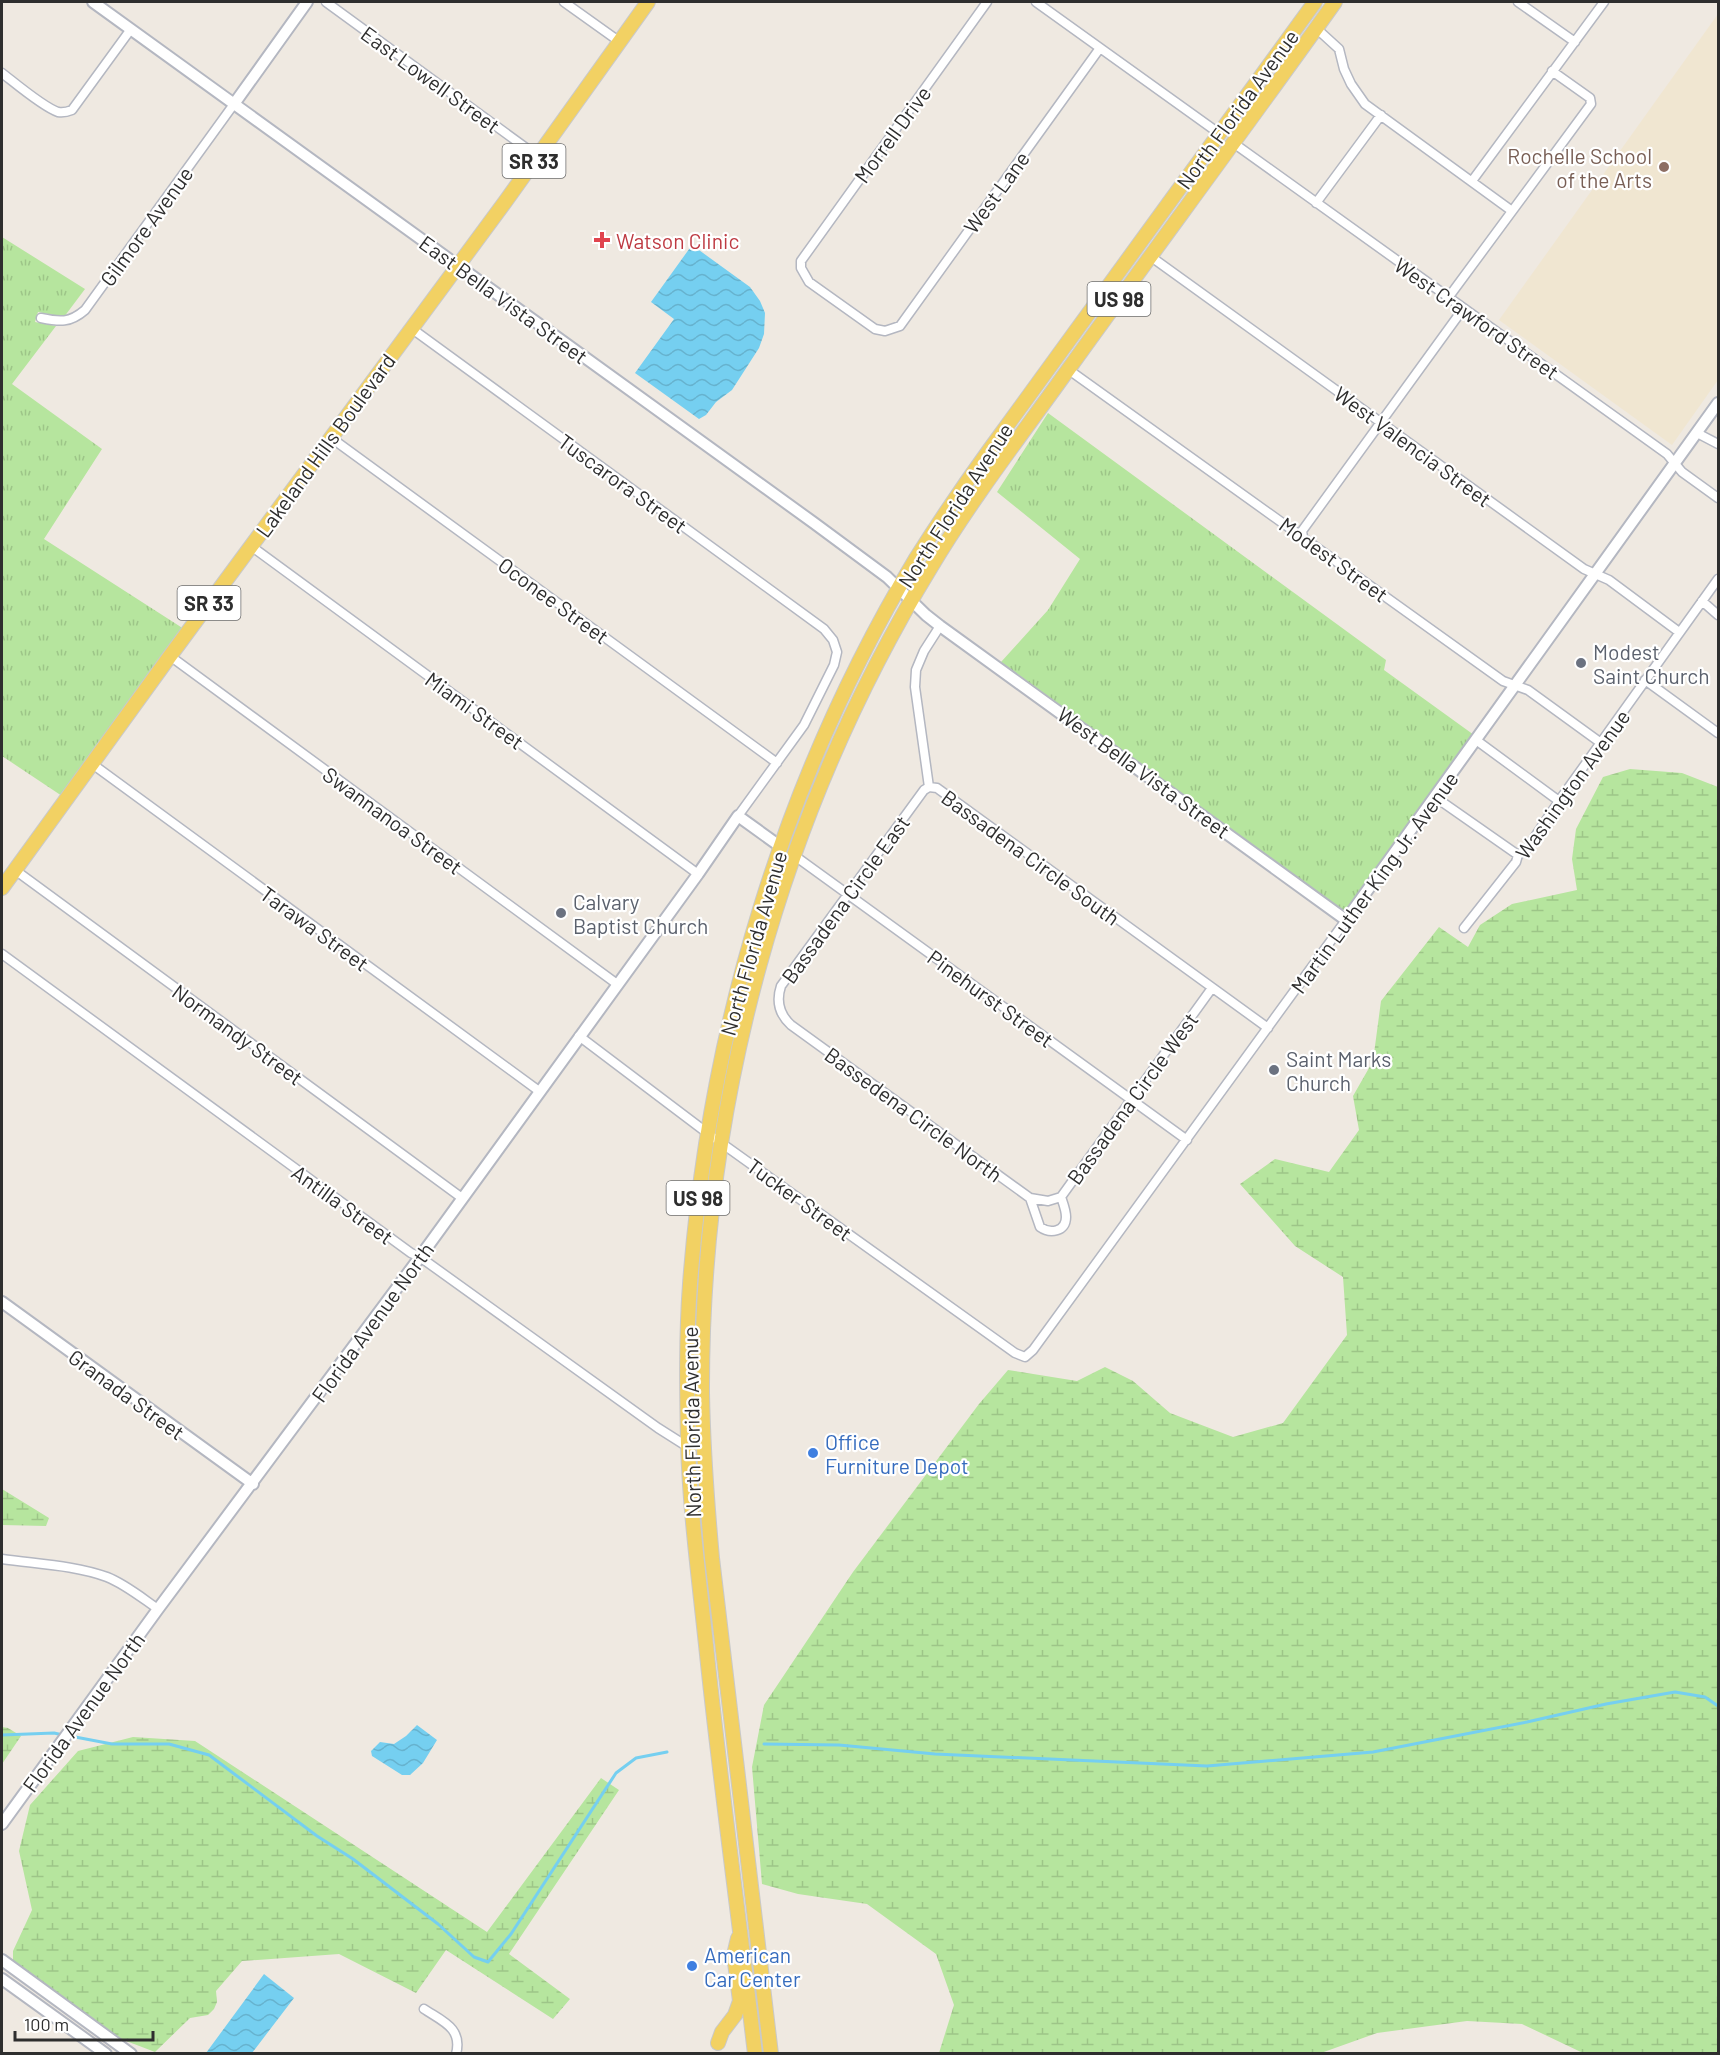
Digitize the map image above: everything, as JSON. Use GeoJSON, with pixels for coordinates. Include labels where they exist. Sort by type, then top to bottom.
{"type":"FeatureCollection","features":[{"type":"Feature","properties":{"kind":"main road","name":"Lakeland Hills Boulevard"},"geometry":{"type":"LineString","coordinates":[[2,888],[648,2]]}},
{"type":"Feature","properties":{"kind":"main road","name":"North Florida Avenue"},"geometry":{"type":"LineString","coordinates":[[755,2054],[712,1706],[692,1511],[688,1447],[689,1288],[706,1132],[715,1082],[738,986],[781,847],[814,761],[899,589],[957,496],[1315,2]]}},
{"type":"Feature","properties":{"kind":"main road","name":"North Florida Avenue"},"geometry":{"type":"LineString","coordinates":[[771,2054],[709,1524],[704,1455],[703,1342],[711,1224],[730,1089],[750,1002],[778,900],[820,788],[876,664],[911,601],[968,508],[1335,2]]}},
{"type":"Feature","properties":{"kind":"main road"},"geometry":{"type":"LineString","coordinates":[[1232,142],[1233,131],[1271,76],[1279,52]]}},
{"type":"Feature","properties":{"kind":"main road"},"geometry":{"type":"LineString","coordinates":[[1159,243],[1164,224],[1217,149],[1220,134]]}},
{"type":"Feature","properties":{"kind":"main road"},"geometry":{"type":"LineString","coordinates":[[1069,369],[1065,361],[1105,304],[1113,279]]}},
{"type":"Feature","properties":{"kind":"main road"},"geometry":{"type":"LineString","coordinates":[[688,1382],[694,1390],[700,1502],[709,1524]]}},
{"type":"Feature","properties":{"kind":"main road"},"geometry":{"type":"LineString","coordinates":[[697,1563],[705,1579],[717,1671],[721,1682],[727,1687]]}},
{"type":"Feature","properties":{"kind":"main road"},"geometry":{"type":"LineString","coordinates":[[712,1706],[722,1715],[734,1811],[745,1839]]}},
{"type":"Feature","properties":{"kind":"main road"},"geometry":{"type":"LineString","coordinates":[[718,2043],[722,2032],[735,2015],[740,2001],[734,1956],[740,1930]]}},
{"type":"Feature","properties":{"kind":"street","name":"East Bella Vista Street"},"geometry":{"type":"LineString","coordinates":[[93,2],[814,523],[887,577],[911,601]]}},
{"type":"Feature","properties":{"kind":"street"},"geometry":{"type":"LineString","coordinates":[[234,104],[307,2]]}},
{"type":"Feature","properties":{"kind":"street","name":"East Lowell Street"},"geometry":{"type":"LineString","coordinates":[[326,2],[537,156]]}},
{"type":"Feature","properties":{"kind":"street"},"geometry":{"type":"LineString","coordinates":[[564,2],[620,42]]}},
{"type":"Feature","properties":{"kind":"street","name":"Morrell Drive"},"geometry":{"type":"LineString","coordinates":[[888,331],[875,329],[805,277],[801,261],[987,2]]}},
{"type":"Feature","properties":{"kind":"street"},"geometry":{"type":"LineString","coordinates":[[1036,2],[1220,134]]}},
{"type":"Feature","properties":{"kind":"street"},"geometry":{"type":"LineString","coordinates":[[1518,2],[1575,42]]}},
{"type":"Feature","properties":{"kind":"street"},"geometry":{"type":"LineString","coordinates":[[1472,181],[1604,2]]}},
{"type":"Feature","properties":{"kind":"street"},"geometry":{"type":"LineString","coordinates":[[1316,28],[1339,49],[1351,84],[1365,104],[1512,211]]}},
{"type":"Feature","properties":{"kind":"street"},"geometry":{"type":"LineString","coordinates":[[2,73],[52,109],[63,113],[72,110],[131,29]]}},
{"type":"Feature","properties":{"kind":"street","name":"West Lane"},"geometry":{"type":"LineString","coordinates":[[888,331],[900,326],[1100,48]]}},
{"type":"Feature","properties":{"kind":"street"},"geometry":{"type":"LineString","coordinates":[[1448,298],[1591,104],[1590,98],[1552,71]]}},
{"type":"Feature","properties":{"kind":"street","name":"Gilmore Avenue"},"geometry":{"type":"LineString","coordinates":[[41,318],[65,322],[85,310],[234,104]]}},
{"type":"Feature","properties":{"kind":"street"},"geometry":{"type":"LineString","coordinates":[[1316,203],[1381,116]]}},
{"type":"Feature","properties":{"kind":"street","name":"West Crawford Street"},"geometry":{"type":"LineString","coordinates":[[1232,142],[1667,454],[1682,472],[1719,498]]}},
{"type":"Feature","properties":{"kind":"street","name":"West Valencia Street"},"geometry":{"type":"LineString","coordinates":[[1150,256],[1584,569],[1609,580],[1679,632]]}},
{"type":"Feature","properties":{"kind":"street"},"geometry":{"type":"LineString","coordinates":[[1303,537],[1302,531],[1463,309]]}},
{"type":"Feature","properties":{"kind":"street","name":"Tuscarora Street"},"geometry":{"type":"LineString","coordinates":[[411,328],[824,629],[833,640],[837,652],[834,665],[804,724],[777,763]]}},
{"type":"Feature","properties":{"kind":"street","name":"Modest Street"},"geometry":{"type":"LineString","coordinates":[[1069,369],[1503,681],[1528,690],[1601,743]]}},
{"type":"Feature","properties":{"kind":"street","name":"Martin Luther King Jr. Avenue"},"geometry":{"type":"LineString","coordinates":[[1025,1357],[1033,1350],[1187,1140],[1719,404]]}},
{"type":"Feature","properties":{"kind":"street"},"geometry":{"type":"LineString","coordinates":[[1697,433],[1719,444]]}},
{"type":"Feature","properties":{"kind":"street","name":"Oconee Street"},"geometry":{"type":"LineString","coordinates":[[330,437],[777,763]]}},
{"type":"Feature","properties":{"kind":"street","name":"Miami Street"},"geometry":{"type":"LineString","coordinates":[[251,546],[698,874]]}},
{"type":"Feature","properties":{"kind":"street","name":"Washington Avenue"},"geometry":{"type":"LineString","coordinates":[[1464,928],[1516,862],[1518,855],[1526,850],[1679,632],[1719,579]]}},
{"type":"Feature","properties":{"kind":"street","name":"West Bella Vista Street"},"geometry":{"type":"LineString","coordinates":[[911,601],[940,626],[1346,920]]}},
{"type":"Feature","properties":{"kind":"street"},"geometry":{"type":"LineString","coordinates":[[1702,601],[1719,615]]}},
{"type":"Feature","properties":{"kind":"street","name":"Bassadena Circle South"},"geometry":{"type":"LineString","coordinates":[[940,626],[924,651],[916,670],[915,687],[929,787],[937,788],[1268,1028]]}},
{"type":"Feature","properties":{"kind":"street","name":"Swannanoa Street"},"geometry":{"type":"LineString","coordinates":[[170,656],[617,984]]}},
{"type":"Feature","properties":{"kind":"street"},"geometry":{"type":"LineString","coordinates":[[1646,680],[1719,733]]}},
{"type":"Feature","properties":{"kind":"street"},"geometry":{"type":"LineString","coordinates":[[1476,740],[1559,801]]}},
{"type":"Feature","properties":{"kind":"street","name":"Tarawa Street"},"geometry":{"type":"LineString","coordinates":[[91,763],[539,1091]]}},
{"type":"Feature","properties":{"kind":"street"},"geometry":{"type":"LineString","coordinates":[[777,763],[738,816],[781,847]]}},
{"type":"Feature","properties":{"kind":"street","name":"Bassadena Circle East"},"geometry":{"type":"LineString","coordinates":[[784,1018],[778,1002],[781,986],[924,790],[929,787]]}},
{"type":"Feature","properties":{"kind":"street"},"geometry":{"type":"LineString","coordinates":[[1435,797],[1518,855]]}},
{"type":"Feature","properties":{"kind":"street","name":"Florida Avenue North"},"geometry":{"type":"LineString","coordinates":[[2,1824],[158,1609],[420,1257],[738,816]]}},
{"type":"Feature","properties":{"kind":"street","name":"Pinehurst Street"},"geometry":{"type":"LineString","coordinates":[[795,856],[1187,1140]]}},
{"type":"Feature","properties":{"kind":"street","name":"Normandy Street"},"geometry":{"type":"LineString","coordinates":[[15,870],[462,1198]]}},
{"type":"Feature","properties":{"kind":"street","name":"Antilla Street"},"geometry":{"type":"LineString","coordinates":[[2,954],[366,1221],[688,1447]]}},
{"type":"Feature","properties":{"kind":"street","name":"Bassadena Circle West"},"geometry":{"type":"LineString","coordinates":[[1048,1201],[1061,1197],[1212,988]]}},
{"type":"Feature","properties":{"kind":"street","name":"Bassedena Circle North"},"geometry":{"type":"LineString","coordinates":[[784,1018],[1030,1198],[1048,1201]]}},
{"type":"Feature","properties":{"kind":"street","name":"Tucker Street"},"geometry":{"type":"LineString","coordinates":[[579,1036],[706,1132],[1005,1346],[1025,1357]]}},
{"type":"Feature","properties":{"kind":"street"},"geometry":{"type":"LineString","coordinates":[[1030,1198],[1040,1227],[1054,1232],[1065,1222],[1066,1216],[1061,1197]]}},
{"type":"Feature","properties":{"kind":"street","name":"Granada Street"},"geometry":{"type":"LineString","coordinates":[[2,1302],[253,1484]]}},
{"type":"Feature","properties":{"kind":"street"},"geometry":{"type":"LineString","coordinates":[[2,1559],[84,1570],[108,1577],[158,1609]]}},
{"type":"Feature","properties":{"kind":"street"},"geometry":{"type":"LineString","coordinates":[[2,1960],[131,2054]]}},
{"type":"Feature","properties":{"kind":"street"},"geometry":{"type":"LineString","coordinates":[[2,1979],[105,2054]]}},
{"type":"Feature","properties":{"kind":"street"},"geometry":{"type":"LineString","coordinates":[[424,2009],[452,2028],[458,2035],[456,2054]]}},
{"type":"Feature","properties":{"kind":"shaded area","name":"Rochelle School of the Arts"},"geometry":{"type":"Polygon","coordinates":[[[1718,14],[1718,380],[1672,445],[1499,320],[1718,14]]]}},
{"type":"Feature","properties":{"kind":"green space"},"geometry":{"type":"Polygon","coordinates":[[[2,237],[85,289],[64,317],[38,312],[35,322],[56,326],[12,384],[102,449],[44,539],[184,629],[62,796],[2,756],[2,237]]]}},
{"type":"Feature","properties":{"kind":"green space"},"geometry":{"type":"Polygon","coordinates":[[[1048,413],[1386,660],[1384,670],[1474,735],[1345,913],[1001,662],[1048,610],[1080,559],[997,492],[1048,413]]]}},
{"type":"Feature","properties":{"kind":"green space"},"geometry":{"type":"Polygon","coordinates":[[[1630,769],[1682,773],[1718,787],[1718,2053],[1583,2053],[1522,2024],[1467,2021],[1377,2033],[1321,2053],[939,2053],[954,2005],[936,1954],[867,1904],[798,1894],[762,1884],[752,1767],[764,1705],[853,1572],[979,1404],[1008,1370],[1077,1381],[1105,1367],[1133,1381],[1170,1413],[1233,1437],[1283,1423],[1347,1335],[1343,1277],[1295,1246],[1240,1184],[1275,1159],[1329,1172],[1359,1130],[1353,1096],[1373,1061],[1381,1001],[1439,927],[1468,947],[1480,925],[1512,904],[1577,890],[1572,859],[1576,829],[1603,777],[1630,769]]]}},
{"type":"Feature","properties":{"kind":"green space"},"geometry":{"type":"Polygon","coordinates":[[[2,1489],[49,1518],[46,1526],[2,1525],[2,1489]]]}},
{"type":"Feature","properties":{"kind":"green space"},"geometry":{"type":"Polygon","coordinates":[[[2,1727],[21,1736],[2,1764],[2,1727]]]}},
{"type":"Feature","properties":{"kind":"green space"},"geometry":{"type":"Polygon","coordinates":[[[133,1737],[195,1741],[487,1932],[601,1778],[619,1790],[509,1954],[570,1999],[553,2019],[446,1950],[416,1993],[339,1954],[242,1961],[216,1991],[217,2002],[214,2009],[208,2015],[190,2018],[155,2052],[121,2039],[13,1962],[13,1951],[32,1910],[19,1851],[30,1805],[78,1751],[133,1737]]]}},
{"type":"Feature","properties":{"kind":"water"},"geometry":{"type":"Polygon","coordinates":[[[692,245],[750,287],[765,313],[764,334],[759,348],[732,390],[699,419],[635,373],[674,319],[651,302],[692,245]]]}},
{"type":"Feature","properties":{"kind":"water"},"geometry":{"type":"Polygon","coordinates":[[[417,1725],[437,1740],[423,1763],[410,1775],[402,1775],[372,1756],[371,1751],[380,1742],[394,1744],[417,1725]]]}},
{"type":"Feature","properties":{"kind":"water"},"geometry":{"type":"Polygon","coordinates":[[[264,1974],[294,1998],[252,2053],[206,2053],[264,1974]]]}},
{"type":"Feature","properties":{"kind":"waterway"},"geometry":{"type":"LineString","coordinates":[[764,1744],[839,1745],[935,1754],[1207,1766],[1373,1752],[1675,1692],[1705,1697],[1718,1706]]}},
{"type":"Feature","properties":{"kind":"waterway"},"geometry":{"type":"LineString","coordinates":[[2,1735],[54,1733],[63,1735]]}},
{"type":"Feature","properties":{"kind":"waterway"},"geometry":{"type":"LineString","coordinates":[[70,1736],[112,1744],[169,1744],[209,1755],[317,1836],[353,1859],[438,1924],[474,1957],[488,1962],[511,1934],[616,1773],[636,1758],[667,1752]]}},
{"type":"Feature","properties":{"kind":"place","name":"Rochelle School of the Arts"},"geometry":{"type":"Point","coordinates":[1664,167]}},
{"type":"Feature","properties":{"kind":"place","name":"Watson Clinic"},"geometry":{"type":"Point","coordinates":[602,240]}},
{"type":"Feature","properties":{"kind":"place","name":"Modest Saint Church"},"geometry":{"type":"Point","coordinates":[1581,663]}},
{"type":"Feature","properties":{"kind":"place","name":"Calvary Baptist Church"},"geometry":{"type":"Point","coordinates":[561,913]}},
{"type":"Feature","properties":{"kind":"place","name":"Saint Marks Church"},"geometry":{"type":"Point","coordinates":[1274,1070]}},
{"type":"Feature","properties":{"kind":"place","name":"Office Furniture Depot"},"geometry":{"type":"Point","coordinates":[813,1453]}},
{"type":"Feature","properties":{"kind":"place","name":"American Car Center"},"geometry":{"type":"Point","coordinates":[692,1966]}}]}
